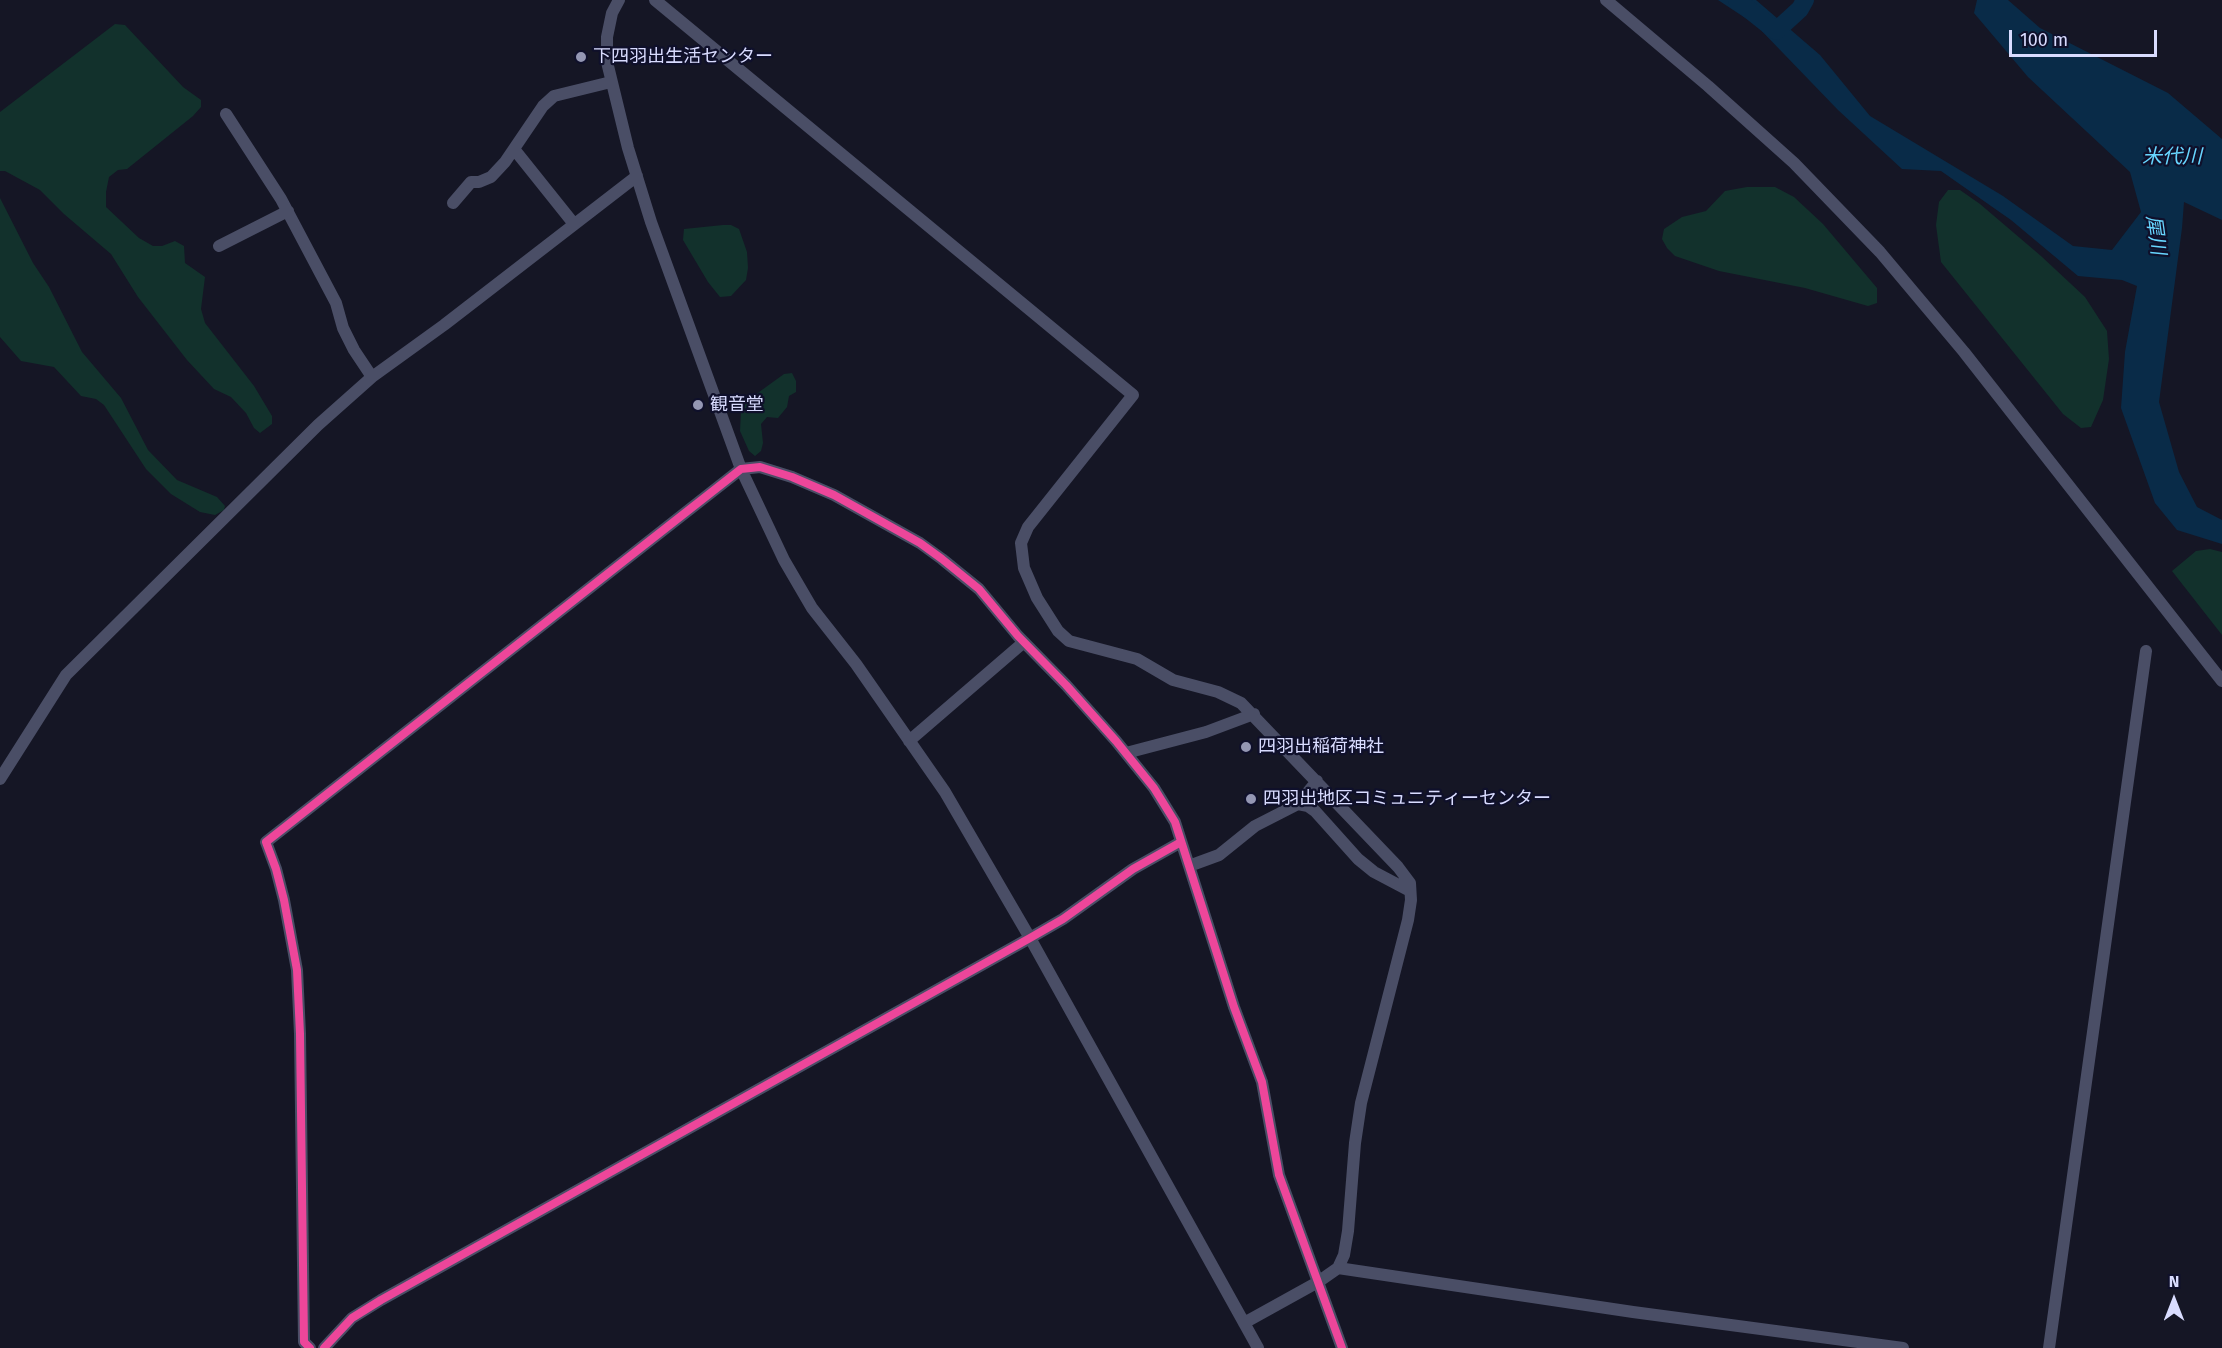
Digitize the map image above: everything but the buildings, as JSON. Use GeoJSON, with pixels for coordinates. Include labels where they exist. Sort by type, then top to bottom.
{"type":"FeatureCollection","features":[{"type":"Feature","properties":{"kind":"street"},"geometry":{"type":"LineString","coordinates":[[619,0],[612,13],[607,62],[637,176],[741,469],[784,560],[812,608],[856,664],[945,792],[1030,938],[1258,1348]]}},
{"type":"Feature","properties":{"kind":"street"},"geometry":{"type":"LineString","coordinates":[[655,0],[1133,395],[1028,527],[1020,543],[1024,568],[1037,598],[1058,631],[1069,641],[1084,647],[1137,659],[1173,680],[1235,699],[1254,714],[1398,867],[1410,883],[1411,900],[1408,920],[1361,1103],[1344,1255],[1338,1268],[1318,1282],[1244,1323]]}},
{"type":"Feature","properties":{"kind":"street"},"geometry":{"type":"LineString","coordinates":[[1606,0],[1708,86],[1794,163],[1880,252],[1964,352],[2222,681]]}},
{"type":"Feature","properties":{"kind":"street"},"geometry":{"type":"LineString","coordinates":[[453,203],[471,182],[479,182],[491,177],[543,106],[554,96],[611,82]]}},
{"type":"Feature","properties":{"kind":"street"},"geometry":{"type":"LineString","coordinates":[[226,114],[288,211],[336,303],[343,327],[354,350],[372,377]]}},
{"type":"Feature","properties":{"kind":"street"},"geometry":{"type":"LineString","coordinates":[[514,148],[574,224]]}},
{"type":"Feature","properties":{"kind":"street"},"geometry":{"type":"LineString","coordinates":[[0,779],[66,675],[318,425],[372,377],[444,325],[637,176]]}},
{"type":"Feature","properties":{"kind":"street"},"geometry":{"type":"LineString","coordinates":[[219,246],[288,211]]}},
{"type":"Feature","properties":{"kind":"street"},"geometry":{"type":"LineString","coordinates":[[310,1348],[304,1342],[297,970],[279,880],[266,842],[741,469],[760,467],[792,477],[834,495],[921,543],[978,589],[1024,642],[1066,685],[1154,788],[1174,822],[1234,1007],[1262,1082],[1279,1175],[1342,1348]]}},
{"type":"Feature","properties":{"kind":"street"},"geometry":{"type":"LineString","coordinates":[[909,741],[1024,642]]}},
{"type":"Feature","properties":{"kind":"street"},"geometry":{"type":"LineString","coordinates":[[2049,1348],[2146,651]]}},
{"type":"Feature","properties":{"kind":"street"},"geometry":{"type":"LineString","coordinates":[[1126,753],[1206,732],[1254,714]]}},
{"type":"Feature","properties":{"kind":"street"},"geometry":{"type":"LineString","coordinates":[[1189,866],[1219,855],[1255,826],[1298,804],[1317,781]]}},
{"type":"Feature","properties":{"kind":"street"},"geometry":{"type":"LineString","coordinates":[[1298,804],[1308,806],[1315,811],[1358,859],[1374,872],[1410,891]]}},
{"type":"Feature","properties":{"kind":"street"},"geometry":{"type":"LineString","coordinates":[[324,1348],[352,1318],[381,1300],[1030,938],[1063,919],[1133,869],[1181,842]]}},
{"type":"Feature","properties":{"kind":"street"},"geometry":{"type":"LineString","coordinates":[[1338,1268],[1621,1310],[1903,1348]]}},
{"type":"Feature","properties":{"kind":"green space"},"geometry":{"type":"Polygon","coordinates":[[[115,24],[125,25],[183,87],[201,100],[201,107],[127,169],[118,170],[109,177],[106,207],[139,238],[153,246],[162,246],[175,241],[184,246],[185,263],[205,277],[201,309],[205,323],[254,386],[272,416],[272,424],[260,433],[231,397],[214,389],[187,360],[138,297],[111,254],[40,190],[5,171],[0,171],[0,112],[115,24]]]}},
{"type":"Feature","properties":{"kind":"green space"},"geometry":{"type":"Polygon","coordinates":[[[1747,187],[1775,187],[1794,197],[1823,224],[1877,288],[1877,303],[1868,306],[1805,288],[1719,271],[1675,256],[1667,248],[1662,239],[1664,229],[1682,217],[1706,211],[1725,191],[1747,187]]]}},
{"type":"Feature","properties":{"kind":"green space"},"geometry":{"type":"Polygon","coordinates":[[[1948,190],[1960,190],[1980,204],[2041,256],[2085,297],[2107,331],[2109,359],[2103,400],[2091,427],[2081,428],[2063,414],[1941,262],[1936,225],[1939,202],[1948,190]]]}},
{"type":"Feature","properties":{"kind":"green space"},"geometry":{"type":"Polygon","coordinates":[[[0,198],[82,352],[121,398],[148,450],[177,480],[217,497],[225,506],[224,510],[215,515],[200,512],[171,494],[146,469],[104,405],[96,399],[81,396],[54,367],[21,361],[0,337],[0,198]]]}},
{"type":"Feature","properties":{"kind":"green space"},"geometry":{"type":"Polygon","coordinates":[[[731,225],[739,229],[747,252],[748,268],[746,280],[731,296],[720,297],[708,282],[683,240],[684,229],[731,225]]]}},
{"type":"Feature","properties":{"kind":"green space"},"geometry":{"type":"Polygon","coordinates":[[[792,373],[796,381],[796,392],[789,396],[787,407],[778,418],[767,417],[761,424],[763,443],[761,451],[755,456],[749,451],[740,431],[741,411],[748,400],[784,374],[792,373]]]}},
{"type":"Feature","properties":{"kind":"green space"},"geometry":{"type":"Polygon","coordinates":[[[2210,549],[2222,552],[2222,635],[2172,571],[2196,551],[2210,549]]]}},
{"type":"Feature","properties":{"kind":"water","name":"米代川"},"geometry":{"type":"Polygon","coordinates":[[[1718,0],[1756,0],[1820,55],[1870,116],[2003,196],[2073,246],[2112,250],[2141,212],[2130,172],[2028,77],[1974,13],[1977,0],[2008,0],[2040,28],[2168,93],[2222,139],[2222,220],[2184,202],[2159,402],[2179,472],[2197,507],[2222,520],[2222,544],[2177,530],[2155,503],[2121,408],[2125,352],[2137,286],[2122,280],[2078,276],[2011,220],[1941,171],[1902,169],[1838,110],[1756,25],[1718,0]]]}},
{"type":"Feature","properties":{"kind":"waterway","name":"犀川"},"geometry":{"type":"LineString","coordinates":[[1737,0],[1776,31],[1800,9],[1805,0]]}},
{"type":"Feature","properties":{"kind":"cycle path"},"geometry":{"type":"LineString","coordinates":[[310,1348],[304,1342],[297,970],[284,900],[266,842],[741,469],[760,467],[792,477],[834,495],[920,543],[979,589],[1018,636],[1116,741],[1154,788],[1175,822],[1234,1007],[1262,1082],[1279,1175],[1342,1348]]}},
{"type":"Feature","properties":{"kind":"cycle path"},"geometry":{"type":"LineString","coordinates":[[324,1348],[352,1318],[381,1300],[1030,938],[1063,919],[1133,869],[1181,842]]}},
{"type":"Feature","properties":{"kind":"place","name":"下四羽出生活センター"},"geometry":{"type":"Point","coordinates":[581,57]}},
{"type":"Feature","properties":{"kind":"place","name":"観音堂"},"geometry":{"type":"Point","coordinates":[698,405]}},
{"type":"Feature","properties":{"kind":"place","name":"四羽出稲荷神社"},"geometry":{"type":"Point","coordinates":[1246,747]}},
{"type":"Feature","properties":{"kind":"place","name":"四羽出地区コミュニティーセンター"},"geometry":{"type":"Point","coordinates":[1251,799]}}]}
